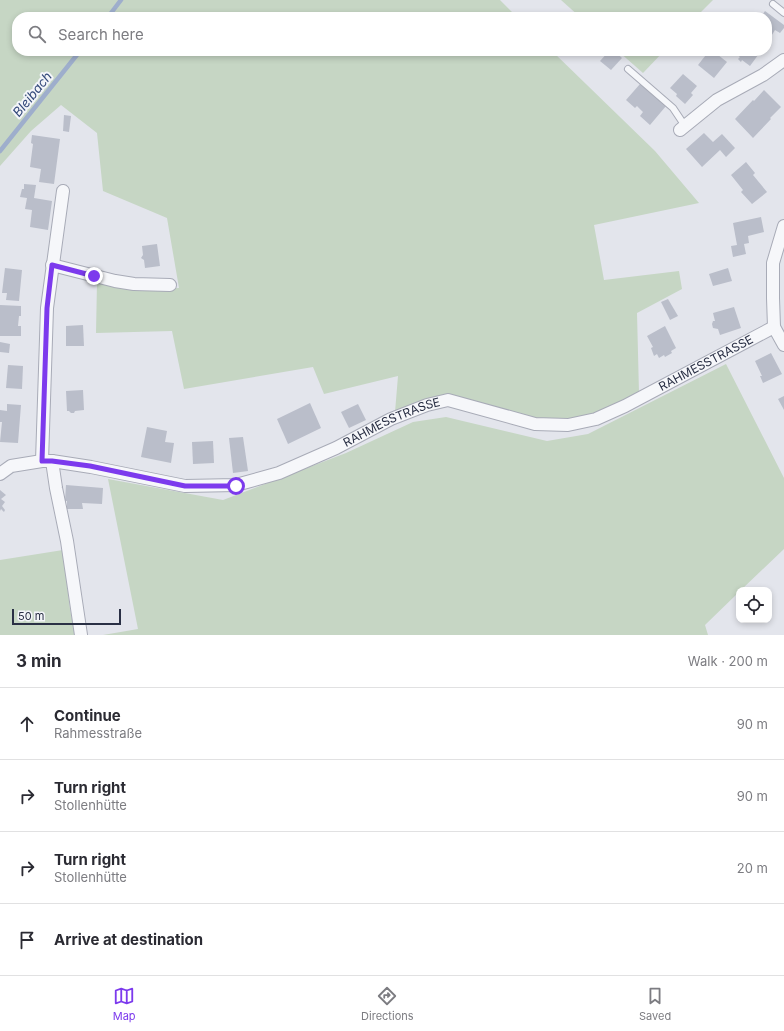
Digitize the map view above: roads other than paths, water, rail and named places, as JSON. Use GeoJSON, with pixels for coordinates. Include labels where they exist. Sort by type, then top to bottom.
{"type":"FeatureCollection","features":[{"type":"Feature","properties":{"kind":"street"},"geometry":{"type":"LineString","coordinates":[[683,128],[717,100],[763,75],[784,60]]}},
{"type":"Feature","properties":{"kind":"street"},"geometry":{"type":"LineString","coordinates":[[63,191],[47,308],[47,461],[56,488],[67,541],[81,635]]}},
{"type":"Feature","properties":{"kind":"street"},"geometry":{"type":"LineString","coordinates":[[784,226],[773,263],[774,327],[784,345]]}},
{"type":"Feature","properties":{"kind":"street"},"geometry":{"type":"LineString","coordinates":[[52,265],[115,281],[134,284],[170,285]]}},
{"type":"Feature","properties":{"kind":"street","name":"RAHMESSTRASSE"},"geometry":{"type":"LineString","coordinates":[[0,474],[11,466],[47,461],[90,466],[185,486],[236,486],[279,473],[336,448],[391,419],[427,405],[448,400],[535,424],[568,426],[596,419],[625,406],[774,327]]}},
{"type":"Feature","properties":{"kind":"lane"},"geometry":{"type":"LineString","coordinates":[[773,4],[784,13]]}},
{"type":"Feature","properties":{"kind":"lane"},"geometry":{"type":"LineString","coordinates":[[628,69],[672,108],[683,128]]}},
{"type":"Feature","properties":{"kind":"waterway","name":"Bleibach"},"geometry":{"type":"LineString","coordinates":[[112,12],[121,0]]}},
{"type":"Feature","properties":{"kind":"waterway","name":"Bleibach"},"geometry":{"type":"LineString","coordinates":[[0,151],[76,56]]}}]}
